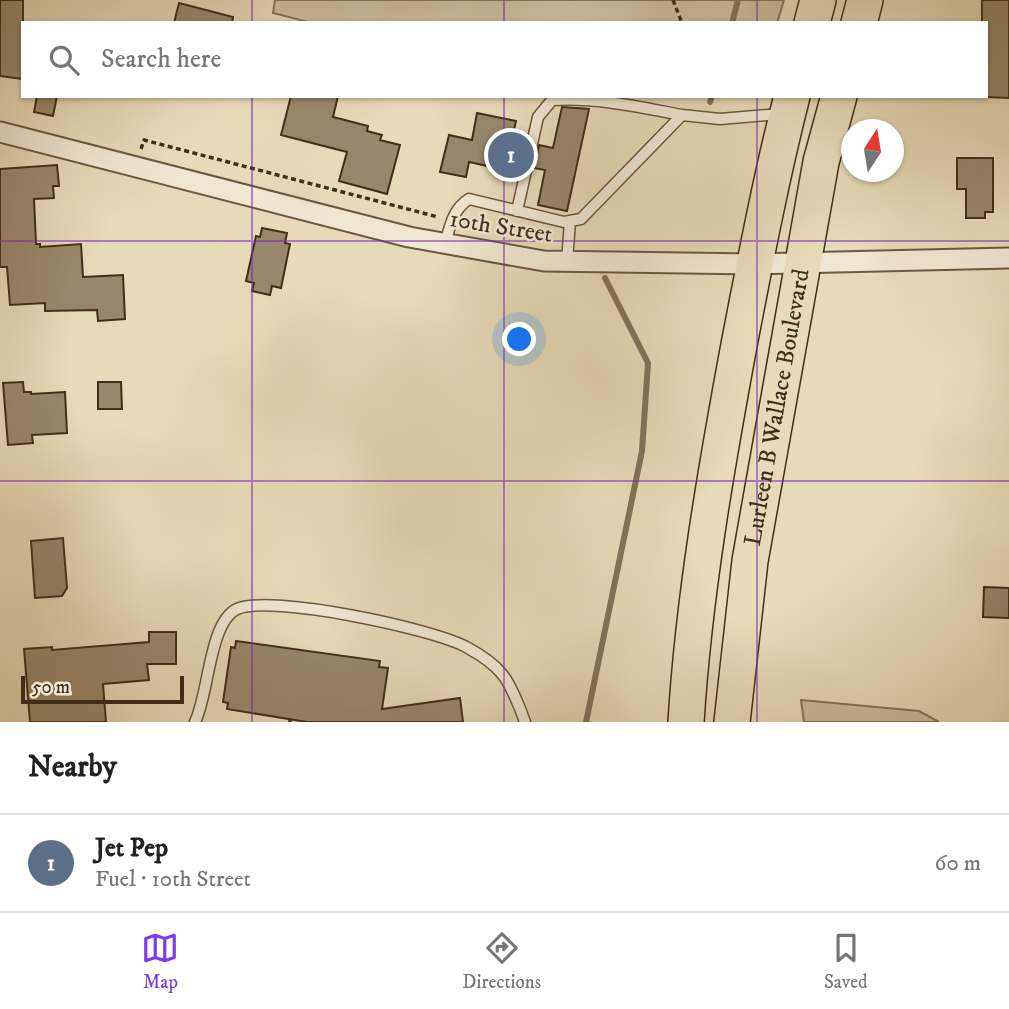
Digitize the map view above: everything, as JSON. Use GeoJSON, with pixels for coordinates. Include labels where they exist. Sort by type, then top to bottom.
{"type":"FeatureCollection","features":[{"type":"Feature","properties":{"kind":"highway"},"geometry":{"type":"LineString","coordinates":[[813,21],[818,0]]}},
{"type":"Feature","properties":{"kind":"highway"},"geometry":{"type":"LineString","coordinates":[[860,21],[865,0]]}},
{"type":"Feature","properties":{"kind":"highway","name":"Lurleen B Wallace Boulevard"},"geometry":{"type":"LineString","coordinates":[[732,722],[745,595],[802,262],[821,162],[838,98]]}},
{"type":"Feature","properties":{"kind":"highway","name":"Lurleen B Wallace Boulevard"},"geometry":{"type":"LineString","coordinates":[[686,722],[704,555],[722,437],[755,264],[790,105]]}},
{"type":"Feature","properties":{"kind":"highway"},"geometry":{"type":"LineString","coordinates":[[680,722],[689,679]]}},
{"type":"Feature","properties":{"kind":"street","name":"10th Street"},"geometry":{"type":"LineString","coordinates":[[0,132],[409,237],[544,261],[755,264],[868,259],[1009,258]]}},
{"type":"Feature","properties":{"kind":"lane"},"geometry":{"type":"LineString","coordinates":[[516,211],[538,117],[552,100],[620,103],[720,119],[790,105]]}},
{"type":"Feature","properties":{"kind":"lane"},"geometry":{"type":"LineString","coordinates":[[445,244],[460,205],[470,199],[564,222],[581,219],[682,115]]}},
{"type":"Feature","properties":{"kind":"lane"},"geometry":{"type":"LineString","coordinates":[[567,262],[570,221]]}},
{"type":"Feature","properties":{"kind":"lane"},"geometry":{"type":"LineString","coordinates":[[195,722],[206,688],[216,637],[227,618],[238,609],[269,606],[310,607],[428,633],[467,647],[503,674],[525,722]]}},
{"type":"Feature","properties":{"kind":"path"},"geometry":{"type":"LineString","coordinates":[[673,0],[681,21]]}},
{"type":"Feature","properties":{"kind":"shaded area"},"geometry":{"type":"Polygon","coordinates":[[[275,0],[784,0],[778,21],[304,21],[273,13],[275,0]]]}},
{"type":"Feature","properties":{"kind":"shaded area"},"geometry":{"type":"Polygon","coordinates":[[[801,700],[919,711],[939,722],[804,722],[801,700]]]}},
{"type":"Feature","properties":{"kind":"building"},"geometry":{"type":"Polygon","coordinates":[[[0,0],[23,0],[21,79],[0,76],[0,0]]]}},
{"type":"Feature","properties":{"kind":"building"},"geometry":{"type":"Polygon","coordinates":[[[982,0],[1009,0],[1009,98],[988,97],[988,21],[982,21],[982,0]]]}},
{"type":"Feature","properties":{"kind":"building"},"geometry":{"type":"Polygon","coordinates":[[[179,3],[233,17],[232,21],[174,21],[179,3]]]}},
{"type":"Feature","properties":{"kind":"building"},"geometry":{"type":"Polygon","coordinates":[[[37,98],[57,98],[53,116],[34,112],[37,98]]]}},
{"type":"Feature","properties":{"kind":"building"},"geometry":{"type":"Polygon","coordinates":[[[290,98],[338,98],[333,117],[368,126],[367,131],[382,135],[380,140],[400,145],[387,194],[339,181],[347,152],[281,135],[290,98]]]}},
{"type":"Feature","properties":{"kind":"building"},"geometry":{"type":"Polygon","coordinates":[[[562,107],[589,109],[567,211],[538,205],[545,170],[534,168],[539,145],[553,148],[562,107]]]}},
{"type":"Feature","properties":{"kind":"building"},"geometry":{"type":"Polygon","coordinates":[[[477,113],[516,121],[512,139],[525,142],[520,165],[508,162],[506,170],[469,162],[466,177],[440,172],[449,135],[472,140],[477,113]]]}},
{"type":"Feature","properties":{"kind":"building"},"geometry":{"type":"Polygon","coordinates":[[[957,158],[993,158],[993,212],[985,212],[985,218],[966,218],[966,189],[957,189],[957,158]]]}},
{"type":"Feature","properties":{"kind":"building"},"geometry":{"type":"Polygon","coordinates":[[[57,165],[59,186],[53,186],[54,198],[34,199],[36,244],[40,244],[40,247],[81,244],[83,277],[123,275],[125,319],[98,321],[97,310],[45,311],[45,303],[10,305],[7,267],[0,267],[0,169],[57,165]]]}},
{"type":"Feature","properties":{"kind":"building"},"geometry":{"type":"Polygon","coordinates":[[[262,228],[287,233],[285,243],[290,244],[281,288],[272,286],[270,295],[252,291],[254,283],[246,281],[256,236],[260,237],[262,228]]]}},
{"type":"Feature","properties":{"kind":"building"},"geometry":{"type":"Polygon","coordinates":[[[23,382],[24,392],[31,394],[65,392],[67,433],[32,435],[33,443],[8,445],[3,383],[23,382]]]}},
{"type":"Feature","properties":{"kind":"building"},"geometry":{"type":"Polygon","coordinates":[[[98,382],[121,382],[122,409],[98,409],[98,382]]]}},
{"type":"Feature","properties":{"kind":"building"},"geometry":{"type":"Polygon","coordinates":[[[63,538],[67,588],[62,596],[35,598],[31,541],[63,538]]]}},
{"type":"Feature","properties":{"kind":"building"},"geometry":{"type":"Polygon","coordinates":[[[984,587],[1009,588],[1009,618],[983,617],[984,587]]]}},
{"type":"Feature","properties":{"kind":"building"},"geometry":{"type":"Polygon","coordinates":[[[149,632],[176,632],[176,664],[147,664],[149,680],[103,684],[106,722],[30,722],[24,649],[52,647],[52,650],[149,642],[149,632]]]}},
{"type":"Feature","properties":{"kind":"building"},"geometry":{"type":"Polygon","coordinates":[[[236,641],[380,661],[379,667],[388,668],[382,709],[460,698],[463,722],[307,722],[227,709],[228,703],[223,702],[231,647],[235,648],[236,641]]]}},
{"type":"Feature","properties":{"kind":"waterway"},"geometry":{"type":"LineString","coordinates":[[733,21],[738,0]]}},
{"type":"Feature","properties":{"kind":"waterway"},"geometry":{"type":"LineString","coordinates":[[710,102],[711,98]]}},
{"type":"Feature","properties":{"kind":"waterway"},"geometry":{"type":"LineString","coordinates":[[586,722],[642,451],[648,363],[605,278]]}},
{"type":"Feature","properties":{"kind":"place","name":"Jet Pep"},"geometry":{"type":"Point","coordinates":[511,155]}}]}
